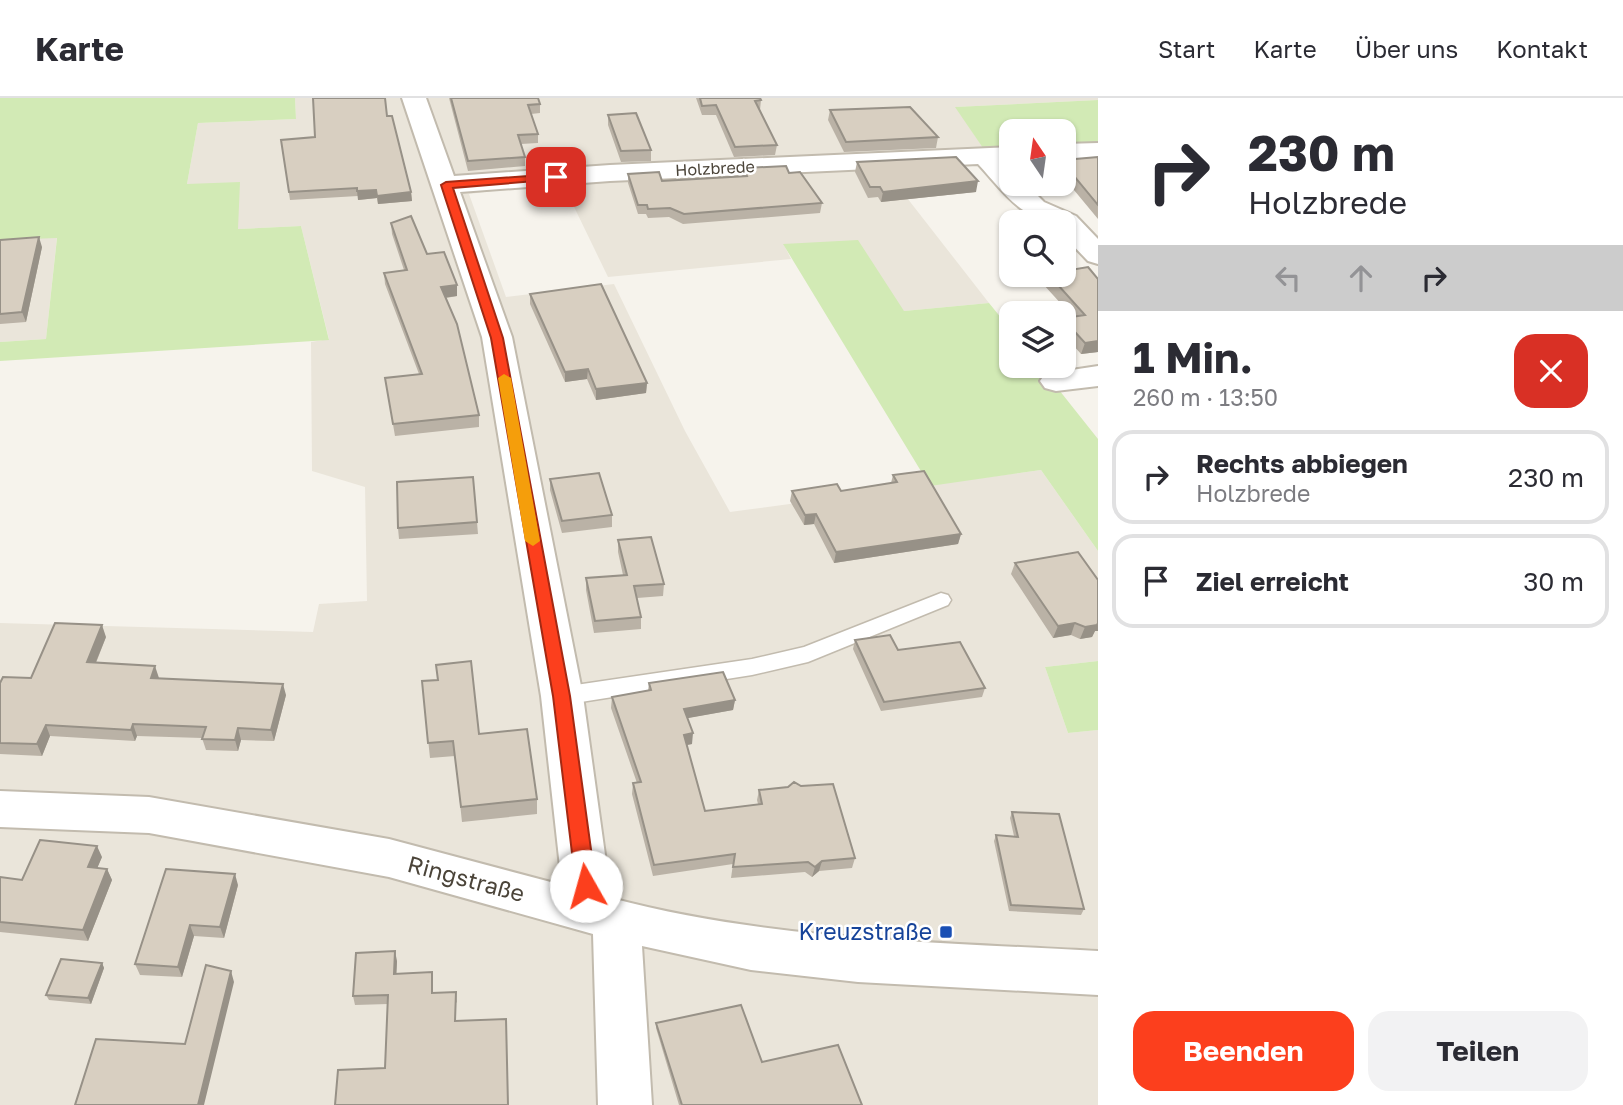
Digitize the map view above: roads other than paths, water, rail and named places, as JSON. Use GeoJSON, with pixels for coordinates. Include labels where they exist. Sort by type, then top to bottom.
{"type":"FeatureCollection","features":[{"type":"Feature","properties":{"kind":"street"},"geometry":{"type":"LineString","coordinates":[[414,98],[497,338],[603,917],[625,1105]]}},
{"type":"Feature","properties":{"kind":"street"},"geometry":{"type":"LineString","coordinates":[[1076,151],[1098,150]]}},
{"type":"Feature","properties":{"kind":"street","name":"Holzbrede"},"geometry":{"type":"LineString","coordinates":[[446,185],[610,173],[999,155]]}},
{"type":"Feature","properties":{"kind":"street"},"geometry":{"type":"LineString","coordinates":[[984,156],[1034,208],[1066,222],[1098,255]]}},
{"type":"Feature","properties":{"kind":"street"},"geometry":{"type":"LineString","coordinates":[[1056,381],[1098,376]]}},
{"type":"Feature","properties":{"kind":"street","name":"Ringstraße"},"geometry":{"type":"LineString","coordinates":[[0,809],[149,815],[389,858],[603,917],[751,948],[844,959],[1098,973]]}},
{"type":"Feature","properties":{"kind":"lane"},"geometry":{"type":"LineString","coordinates":[[562,696],[752,667],[808,654],[941,600]]}},
{"type":"Feature","properties":{"kind":"place","name":"Kreuzstraße"},"geometry":{"type":"Point","coordinates":[946,932]}}]}
